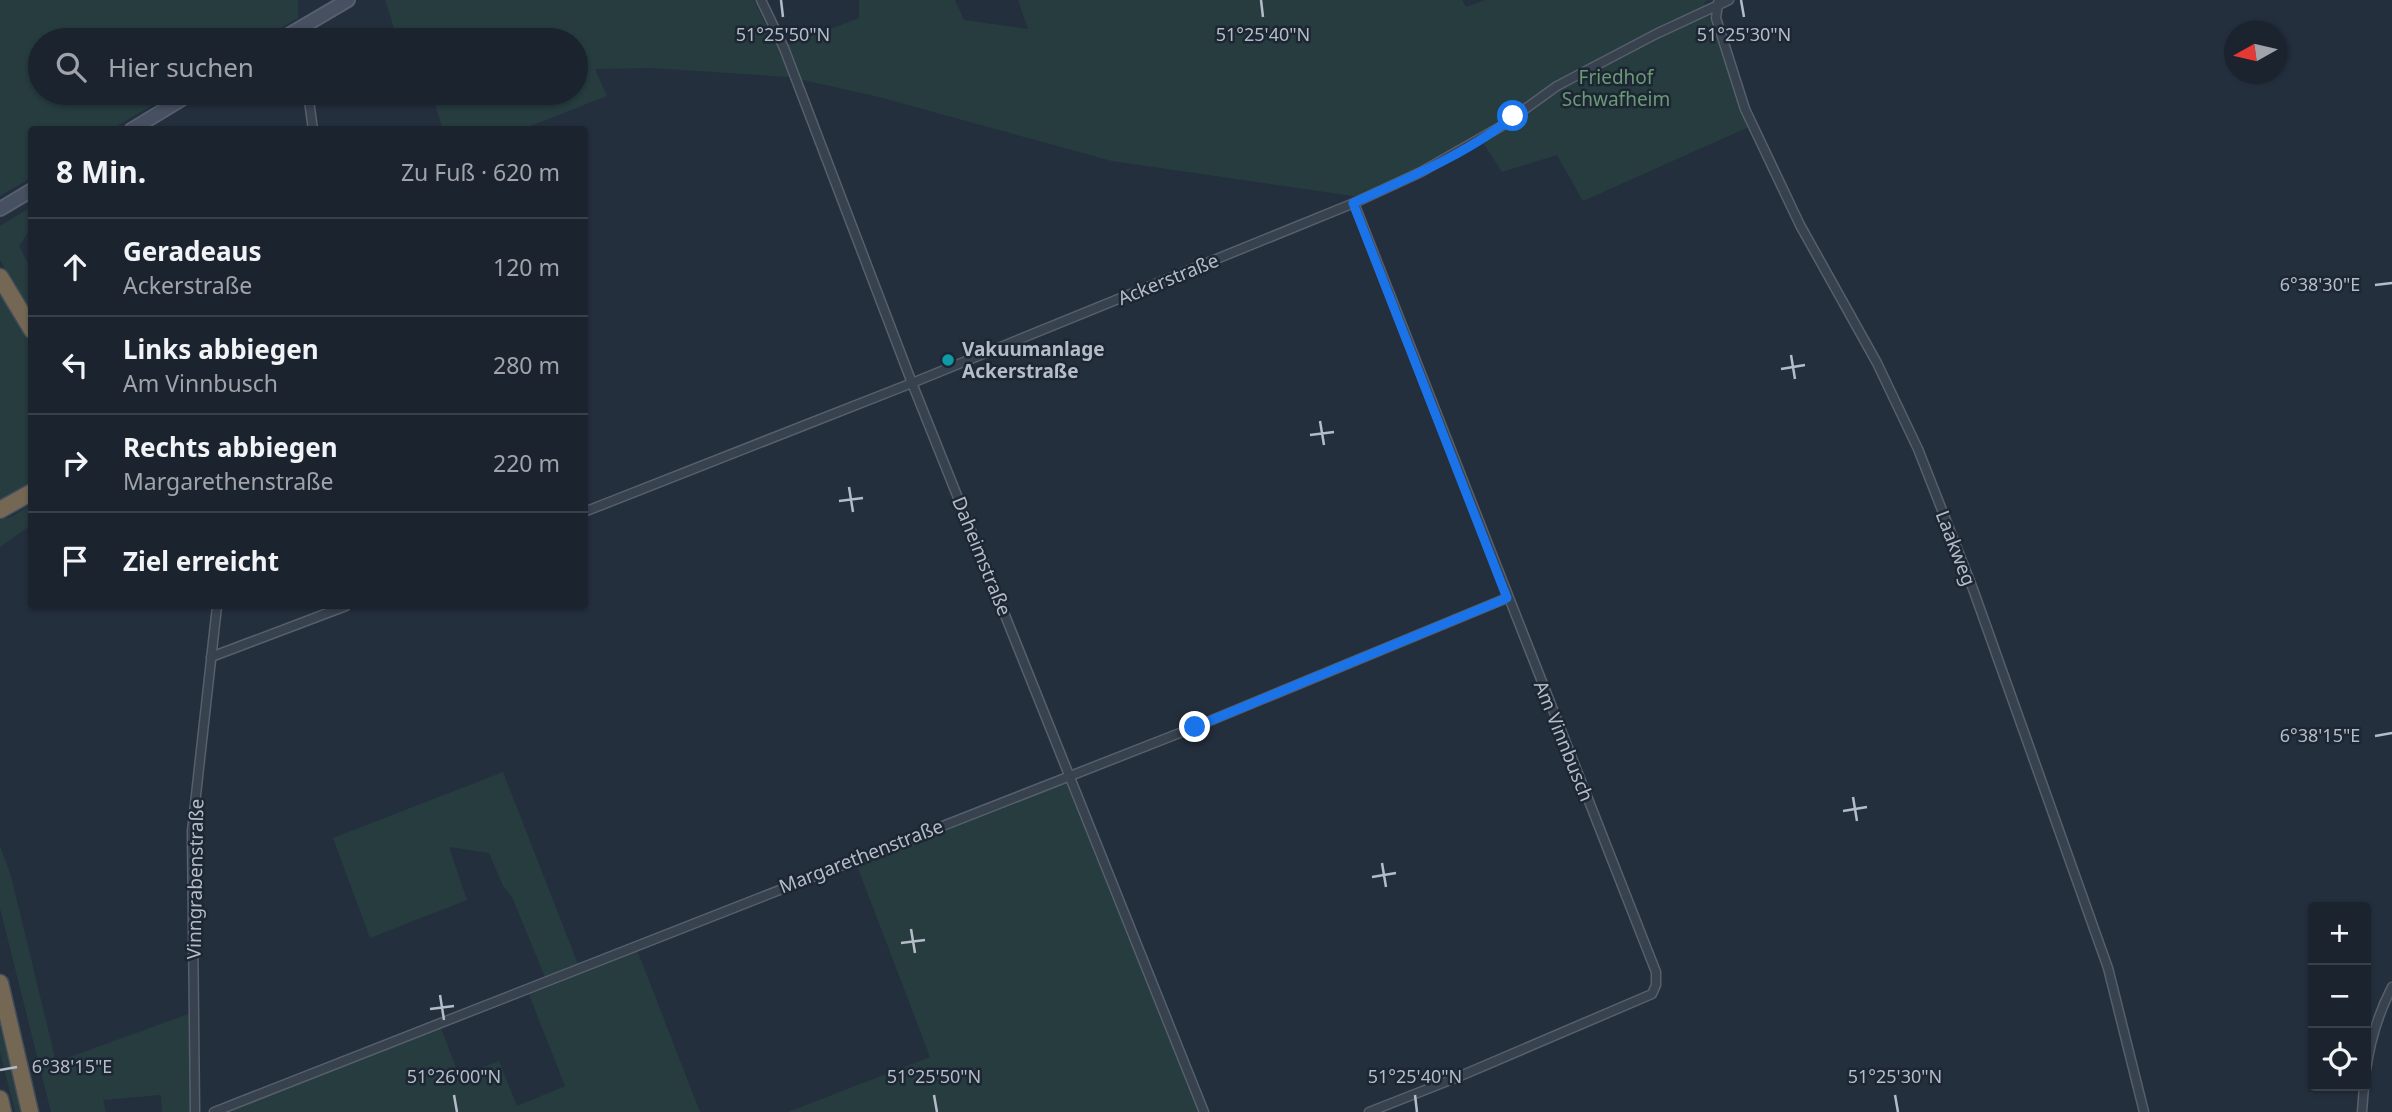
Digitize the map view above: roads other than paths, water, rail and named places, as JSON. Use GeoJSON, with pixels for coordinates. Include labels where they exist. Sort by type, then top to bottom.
{"type":"FeatureCollection","features":[{"type":"Feature","properties":{"kind":"highway"},"geometry":{"type":"LineString","coordinates":[[0,277],[28,323]]}},
{"type":"Feature","properties":{"kind":"highway"},"geometry":{"type":"LineString","coordinates":[[0,510],[28,494]]}},
{"type":"Feature","properties":{"kind":"highway"},"geometry":{"type":"LineString","coordinates":[[0,983],[30,1112]]}},
{"type":"Feature","properties":{"kind":"highway"},"geometry":{"type":"LineString","coordinates":[[0,1099],[3,1112]]}},
{"type":"Feature","properties":{"kind":"main road"},"geometry":{"type":"LineString","coordinates":[[300,28],[348,0]]}},
{"type":"Feature","properties":{"kind":"main road"},"geometry":{"type":"LineString","coordinates":[[138,126],[172,105]]}},
{"type":"Feature","properties":{"kind":"main road"},"geometry":{"type":"LineString","coordinates":[[0,209],[28,192]]}},
{"type":"Feature","properties":{"kind":"street","name":"Daheimstraße"},"geometry":{"type":"LineString","coordinates":[[761,0],[784,48],[912,383],[1204,1112]]}},
{"type":"Feature","properties":{"kind":"street","name":"Ackerstraße"},"geometry":{"type":"LineString","coordinates":[[588,510],[912,383],[1353,203],[1421,172],[1481,138],[1557,86],[1667,28],[1729,0]]}},
{"type":"Feature","properties":{"kind":"street","name":"Laakweg"},"geometry":{"type":"LineString","coordinates":[[1718,3],[1716,18],[1745,108],[1800,225],[1889,387],[1973,589],[2108,968],[2144,1112]]}},
{"type":"Feature","properties":{"kind":"street"},"geometry":{"type":"LineString","coordinates":[[310,105],[312,126]]}},
{"type":"Feature","properties":{"kind":"street","name":"Am Vinnbusch"},"geometry":{"type":"LineString","coordinates":[[1353,203],[1656,972],[1656,985],[1652,994],[1369,1112]]}},
{"type":"Feature","properties":{"kind":"street","name":"Margarethenstraße"},"geometry":{"type":"LineString","coordinates":[[214,1112],[1069,774],[1195,727],[1507,598]]}},
{"type":"Feature","properties":{"kind":"street","name":"Vinngrabenstraße"},"geometry":{"type":"LineString","coordinates":[[195,1112],[192,831],[217,609]]}},
{"type":"Feature","properties":{"kind":"street"},"geometry":{"type":"LineString","coordinates":[[211,657],[338,609]]}},
{"type":"Feature","properties":{"kind":"street"},"geometry":{"type":"LineString","coordinates":[[2371,1041],[2392,987]]}},
{"type":"Feature","properties":{"kind":"street"},"geometry":{"type":"LineString","coordinates":[[2362,1112],[2364,1091]]}},
{"type":"Feature","properties":{"kind":"place","name":"Vakuumanlage Ackerstraße"},"geometry":{"type":"Point","coordinates":[948,360]}},
{"type":"Feature","properties":{"kind":"park label","name":"Friedhof Schwafheim"},"geometry":{"type":"Point","coordinates":[1616,88]}}]}
